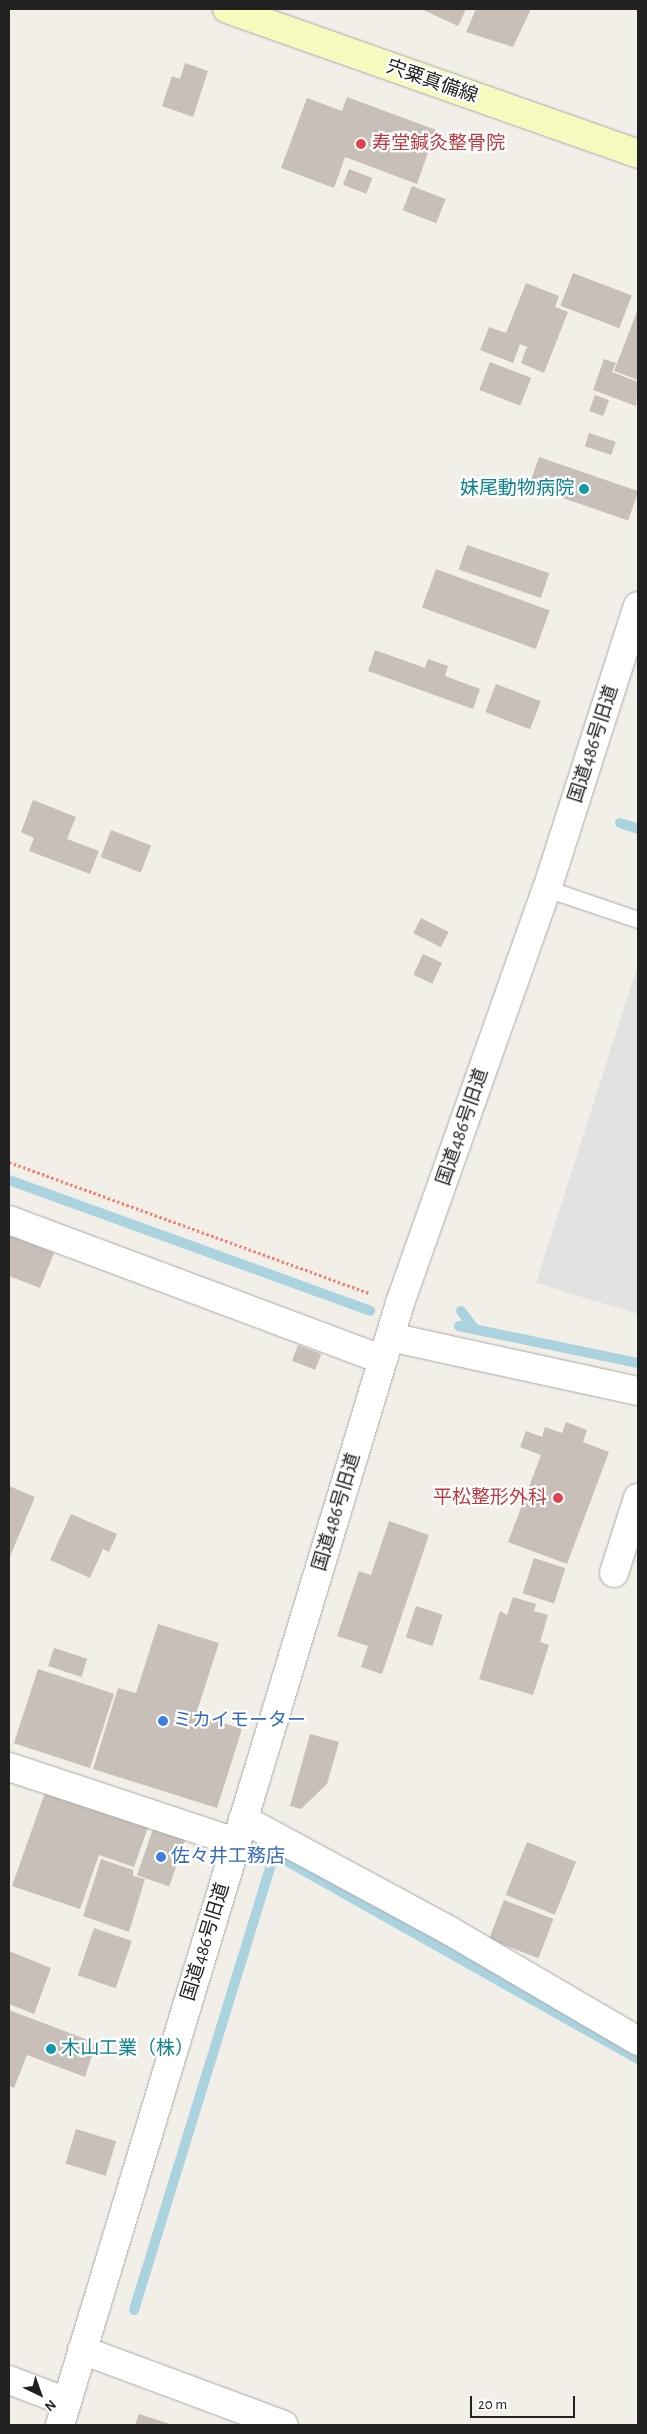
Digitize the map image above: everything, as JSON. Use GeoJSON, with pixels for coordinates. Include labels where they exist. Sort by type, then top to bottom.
{"type":"FeatureCollection","features":[{"type":"Feature","properties":{"kind":"main road","name":"宍粟真備線"},"geometry":{"type":"LineString","coordinates":[[227,9],[638,154]]}},
{"type":"Feature","properties":{"kind":"street","name":"国道486号旧道"},"geometry":{"type":"LineString","coordinates":[[63,2414],[400,1303],[547,889],[638,606]]}},
{"type":"Feature","properties":{"kind":"street"},"geometry":{"type":"LineString","coordinates":[[9,1220],[387,1348],[638,1391]]}},
{"type":"Feature","properties":{"kind":"street"},"geometry":{"type":"LineString","coordinates":[[614,1573],[638,1498]]}},
{"type":"Feature","properties":{"kind":"street"},"geometry":{"type":"LineString","coordinates":[[9,1767],[240,1831],[450,1931],[638,2041]]}},
{"type":"Feature","properties":{"kind":"street"},"geometry":{"type":"LineString","coordinates":[[82,2350],[284,2425]]}},
{"type":"Feature","properties":{"kind":"street"},"geometry":{"type":"LineString","coordinates":[[9,2380],[63,2414]]}},
{"type":"Feature","properties":{"kind":"lane"},"geometry":{"type":"LineString","coordinates":[[547,889],[638,920]]}},
{"type":"Feature","properties":{"kind":"path"},"geometry":{"type":"LineString","coordinates":[[9,1162],[311,1274],[400,1303]]}},
{"type":"Feature","properties":{"kind":"shaded area"},"geometry":{"type":"Polygon","coordinates":[[[638,964],[638,1314],[536,1283],[638,964]]]}},
{"type":"Feature","properties":{"kind":"building"},"geometry":{"type":"Polygon","coordinates":[[[421,9],[466,9],[458,26],[421,9]]]}},
{"type":"Feature","properties":{"kind":"building"},"geometry":{"type":"Polygon","coordinates":[[[476,9],[531,9],[513,47],[466,32],[476,9]]]}},
{"type":"Feature","properties":{"kind":"building"},"geometry":{"type":"Polygon","coordinates":[[[185,63],[208,71],[193,117],[162,106],[172,76],[180,79],[185,63]]]}},
{"type":"Feature","properties":{"kind":"building","name":"寿堂鍼灸整骨院"},"geometry":{"type":"Polygon","coordinates":[[[347,97],[436,130],[417,184],[345,157],[334,188],[281,168],[307,98],[342,111],[347,97]]]}},
{"type":"Feature","properties":{"kind":"building"},"geometry":{"type":"Polygon","coordinates":[[[349,169],[372,178],[366,194],[343,185],[349,169]]]}},
{"type":"Feature","properties":{"kind":"building"},"geometry":{"type":"Polygon","coordinates":[[[412,186],[446,199],[436,223],[403,210],[412,186]]]}},
{"type":"Feature","properties":{"kind":"building"},"geometry":{"type":"Polygon","coordinates":[[[573,273],[632,296],[619,328],[560,306],[573,273]]]}},
{"type":"Feature","properties":{"kind":"building"},"geometry":{"type":"Polygon","coordinates":[[[526,283],[559,296],[555,307],[568,312],[544,373],[521,363],[527,347],[520,344],[513,363],[480,350],[489,327],[506,333],[526,283]]]}},
{"type":"Feature","properties":{"kind":"building"},"geometry":{"type":"Polygon","coordinates":[[[638,309],[638,380],[614,371],[638,309]]]}},
{"type":"Feature","properties":{"kind":"building"},"geometry":{"type":"Polygon","coordinates":[[[604,359],[616,363],[612,372],[638,382],[636,406],[593,390],[604,359]]]}},
{"type":"Feature","properties":{"kind":"building"},"geometry":{"type":"Polygon","coordinates":[[[490,362],[531,378],[520,406],[479,390],[490,362]]]}},
{"type":"Feature","properties":{"kind":"building"},"geometry":{"type":"Polygon","coordinates":[[[595,395],[609,400],[603,416],[589,411],[595,395]]]}},
{"type":"Feature","properties":{"kind":"building"},"geometry":{"type":"Polygon","coordinates":[[[589,433],[616,442],[611,455],[585,446],[589,433]]]}},
{"type":"Feature","properties":{"kind":"building","name":"妹尾動物病院"},"geometry":{"type":"Polygon","coordinates":[[[539,457],[638,491],[628,520],[529,486],[539,457]]]}},
{"type":"Feature","properties":{"kind":"building"},"geometry":{"type":"Polygon","coordinates":[[[467,545],[549,573],[541,598],[459,570],[467,545]]]}},
{"type":"Feature","properties":{"kind":"building"},"geometry":{"type":"Polygon","coordinates":[[[436,569],[550,610],[536,649],[422,608],[436,569]]]}},
{"type":"Feature","properties":{"kind":"building"},"geometry":{"type":"Polygon","coordinates":[[[375,650],[425,668],[428,659],[448,666],[445,676],[480,689],[473,709],[368,671],[375,650]]]}},
{"type":"Feature","properties":{"kind":"building"},"geometry":{"type":"Polygon","coordinates":[[[496,684],[541,701],[530,729],[485,712],[496,684]]]}},
{"type":"Feature","properties":{"kind":"building"},"geometry":{"type":"Polygon","coordinates":[[[33,800],[76,817],[67,839],[99,851],[90,874],[29,851],[34,838],[21,832],[33,800]]]}},
{"type":"Feature","properties":{"kind":"building"},"geometry":{"type":"Polygon","coordinates":[[[111,830],[151,845],[141,872],[101,857],[111,830]]]}},
{"type":"Feature","properties":{"kind":"building"},"geometry":{"type":"Polygon","coordinates":[[[421,918],[449,932],[441,947],[413,933],[421,918]]]}},
{"type":"Feature","properties":{"kind":"building"},"geometry":{"type":"Polygon","coordinates":[[[423,954],[442,963],[432,984],[413,975],[423,954]]]}},
{"type":"Feature","properties":{"kind":"building"},"geometry":{"type":"Polygon","coordinates":[[[9,1235],[54,1253],[40,1288],[9,1276],[9,1235]]]}},
{"type":"Feature","properties":{"kind":"building"},"geometry":{"type":"Polygon","coordinates":[[[298,1345],[321,1354],[315,1370],[292,1361],[298,1345]]]}},
{"type":"Feature","properties":{"kind":"building","name":"平松整形外科"},"geometry":{"type":"Polygon","coordinates":[[[566,1422],[587,1430],[583,1442],[609,1452],[567,1564],[508,1542],[541,1455],[520,1447],[526,1431],[542,1437],[545,1427],[562,1433],[566,1422]]]}},
{"type":"Feature","properties":{"kind":"building"},"geometry":{"type":"Polygon","coordinates":[[[9,1486],[35,1497],[9,1559],[9,1486]]]}},
{"type":"Feature","properties":{"kind":"building"},"geometry":{"type":"Polygon","coordinates":[[[71,1514],[117,1534],[109,1552],[103,1549],[90,1578],[50,1560],[71,1514]]]}},
{"type":"Feature","properties":{"kind":"building"},"geometry":{"type":"Polygon","coordinates":[[[389,1521],[429,1535],[382,1674],[361,1667],[368,1646],[337,1636],[359,1571],[371,1575],[389,1521]]]}},
{"type":"Feature","properties":{"kind":"building"},"geometry":{"type":"Polygon","coordinates":[[[534,1558],[565,1568],[554,1603],[523,1593],[534,1558]]]}},
{"type":"Feature","properties":{"kind":"building"},"geometry":{"type":"Polygon","coordinates":[[[513,1597],[536,1604],[534,1611],[548,1615],[540,1642],[549,1645],[533,1695],[479,1679],[500,1611],[507,1615],[513,1597]]]}},
{"type":"Feature","properties":{"kind":"building"},"geometry":{"type":"Polygon","coordinates":[[[416,1606],[443,1615],[432,1646],[406,1637],[416,1606]]]}},
{"type":"Feature","properties":{"kind":"building","name":"ミカイモーター"},"geometry":{"type":"Polygon","coordinates":[[[158,1624],[219,1643],[196,1714],[242,1729],[217,1808],[93,1769],[118,1688],[136,1693],[158,1624]]]}},
{"type":"Feature","properties":{"kind":"building"},"geometry":{"type":"Polygon","coordinates":[[[54,1648],[87,1659],[81,1677],[48,1666],[54,1648]]]}},
{"type":"Feature","properties":{"kind":"building"},"geometry":{"type":"Polygon","coordinates":[[[38,1669],[114,1694],[90,1768],[14,1743],[38,1669]]]}},
{"type":"Feature","properties":{"kind":"building"},"geometry":{"type":"Polygon","coordinates":[[[310,1734],[339,1742],[327,1784],[301,1809],[290,1806],[310,1734]]]}},
{"type":"Feature","properties":{"kind":"building"},"geometry":{"type":"Polygon","coordinates":[[[47,1787],[150,1822],[134,1867],[99,1855],[80,1909],[12,1886],[47,1787]]]}},
{"type":"Feature","properties":{"kind":"building","name":"佐々井工務店"},"geometry":{"type":"Polygon","coordinates":[[[153,1829],[185,1840],[169,1886],[137,1875],[153,1829]]]}},
{"type":"Feature","properties":{"kind":"building"},"geometry":{"type":"Polygon","coordinates":[[[527,1842],[576,1862],[555,1915],[506,1895],[527,1842]]]}},
{"type":"Feature","properties":{"kind":"building"},"geometry":{"type":"Polygon","coordinates":[[[101,1859],[133,1870],[133,1876],[145,1879],[129,1932],[83,1916],[101,1859]]]}},
{"type":"Feature","properties":{"kind":"building"},"geometry":{"type":"Polygon","coordinates":[[[504,1900],[553,1919],[538,1958],[489,1939],[504,1900]]]}},
{"type":"Feature","properties":{"kind":"building"},"geometry":{"type":"Polygon","coordinates":[[[94,1928],[132,1941],[116,1988],[78,1975],[94,1928]]]}},
{"type":"Feature","properties":{"kind":"building"},"geometry":{"type":"Polygon","coordinates":[[[9,1951],[51,1968],[34,2014],[9,2004],[9,1951]]]}},
{"type":"Feature","properties":{"kind":"building","name":"木山工業（株）"},"geometry":{"type":"Polygon","coordinates":[[[9,2010],[96,2043],[85,2077],[27,2055],[14,2088],[9,2086],[9,2010]]]}},
{"type":"Feature","properties":{"kind":"building"},"geometry":{"type":"Polygon","coordinates":[[[76,2129],[116,2141],[106,2176],[65,2163],[76,2129]]]}},
{"type":"Feature","properties":{"kind":"building"},"geometry":{"type":"Polygon","coordinates":[[[139,2414],[173,2425],[135,2425],[139,2414]]]}},
{"type":"Feature","properties":{"kind":"waterway"},"geometry":{"type":"LineString","coordinates":[[620,823],[638,829]]}},
{"type":"Feature","properties":{"kind":"waterway"},"geometry":{"type":"LineString","coordinates":[[9,1180],[370,1311]]}},
{"type":"Feature","properties":{"kind":"waterway"},"geometry":{"type":"LineString","coordinates":[[461,1311],[474,1328]]}},
{"type":"Feature","properties":{"kind":"waterway"},"geometry":{"type":"LineString","coordinates":[[459,1326],[638,1363]]}},
{"type":"Feature","properties":{"kind":"waterway"},"geometry":{"type":"LineString","coordinates":[[265,1849],[274,1854]]}},
{"type":"Feature","properties":{"kind":"waterway"},"geometry":{"type":"LineString","coordinates":[[134,2310],[274,1854],[638,2059]]}},
{"type":"Feature","properties":{"kind":"place","name":"寿堂鍼灸整骨院"},"geometry":{"type":"Point","coordinates":[361,144]}},
{"type":"Feature","properties":{"kind":"place","name":"妹尾動物病院"},"geometry":{"type":"Point","coordinates":[584,489]}},
{"type":"Feature","properties":{"kind":"place","name":"平松整形外科"},"geometry":{"type":"Point","coordinates":[558,1498]}},
{"type":"Feature","properties":{"kind":"place","name":"ミカイモーター"},"geometry":{"type":"Point","coordinates":[163,1721]}},
{"type":"Feature","properties":{"kind":"place","name":"佐々井工務店"},"geometry":{"type":"Point","coordinates":[161,1857]}},
{"type":"Feature","properties":{"kind":"place","name":"木山工業（株）"},"geometry":{"type":"Point","coordinates":[51,2049]}}]}
